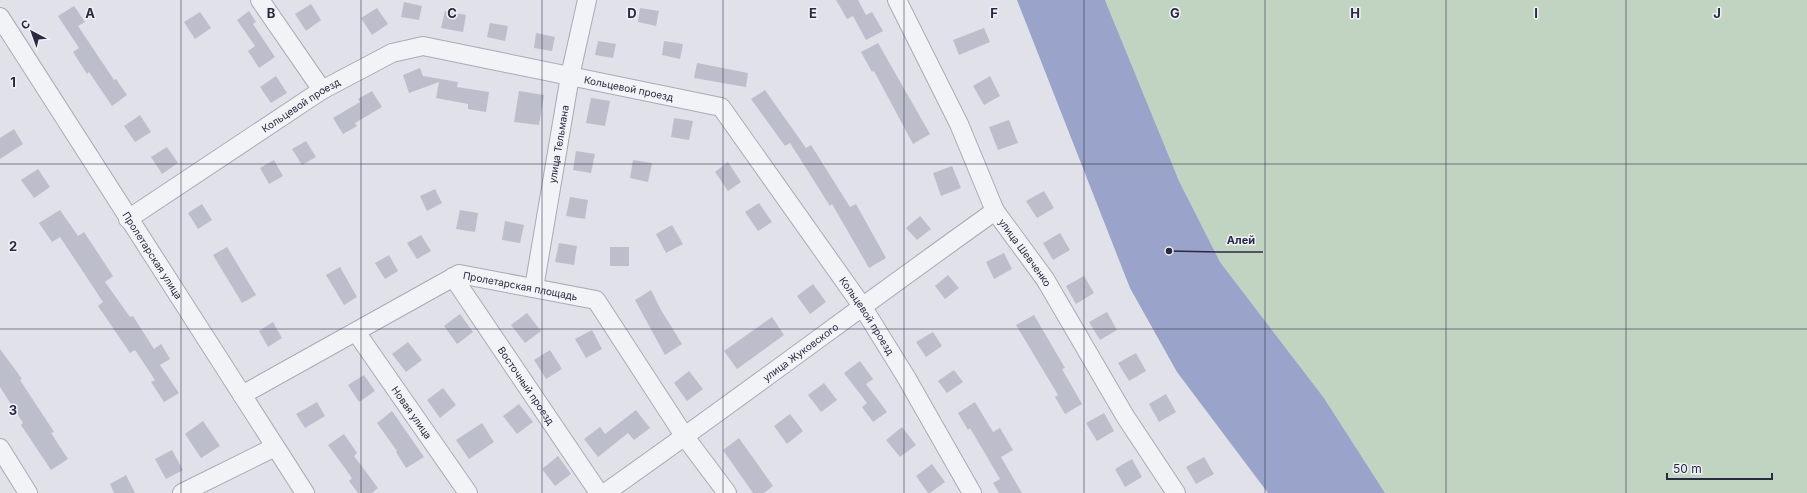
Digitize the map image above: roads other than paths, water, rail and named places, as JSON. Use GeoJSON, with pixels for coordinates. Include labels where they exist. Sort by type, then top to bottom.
{"type":"FeatureCollection","features":[{"type":"Feature","properties":{"kind":"street"},"geometry":{"type":"LineString","coordinates":[[260,0],[322,90]]}},
{"type":"Feature","properties":{"kind":"street","name":"улица Тельмана"},"geometry":{"type":"LineString","coordinates":[[534,288],[570,76],[587,0]]}},
{"type":"Feature","properties":{"kind":"street","name":"улица Шевченко"},"geometry":{"type":"LineString","coordinates":[[897,0],[959,124],[995,211],[1044,279],[1125,416],[1176,493]]}},
{"type":"Feature","properties":{"kind":"street","name":"Пролетарская улица"},"geometry":{"type":"LineString","coordinates":[[0,17],[128,220],[305,493]]}},
{"type":"Feature","properties":{"kind":"street","name":"Кольцевой проезд"},"geometry":{"type":"LineString","coordinates":[[128,220],[322,90],[392,53],[423,46],[721,107],[862,306],[906,377],[972,493]]}},
{"type":"Feature","properties":{"kind":"street","name":"улица Жуковского"},"geometry":{"type":"LineString","coordinates":[[605,493],[735,402],[862,306],[995,211]]}},
{"type":"Feature","properties":{"kind":"street","name":"Пролетарская площадь"},"geometry":{"type":"LineString","coordinates":[[242,395],[459,274],[596,300],[685,437],[727,493]]}},
{"type":"Feature","properties":{"kind":"street","name":"Восточный проезд"},"geometry":{"type":"LineString","coordinates":[[453,277],[599,493]]}},
{"type":"Feature","properties":{"kind":"street","name":"Новая улица"},"geometry":{"type":"LineString","coordinates":[[356,332],[468,493]]}},
{"type":"Feature","properties":{"kind":"street"},"geometry":{"type":"LineString","coordinates":[[182,493],[275,447]]}},
{"type":"Feature","properties":{"kind":"street"},"geometry":{"type":"LineString","coordinates":[[0,448],[28,493]]}},
{"type":"Feature","properties":{"kind":"water"},"geometry":{"type":"Polygon","coordinates":[[[1017,0],[1105,0],[1179,181],[1220,262],[1324,398],[1385,493],[1268,493],[1177,372],[1130,288],[1017,0]]]}},
{"type":"Feature","properties":{"kind":"place","name":"Алей"},"geometry":{"type":"Point","coordinates":[1169,251]}}]}
